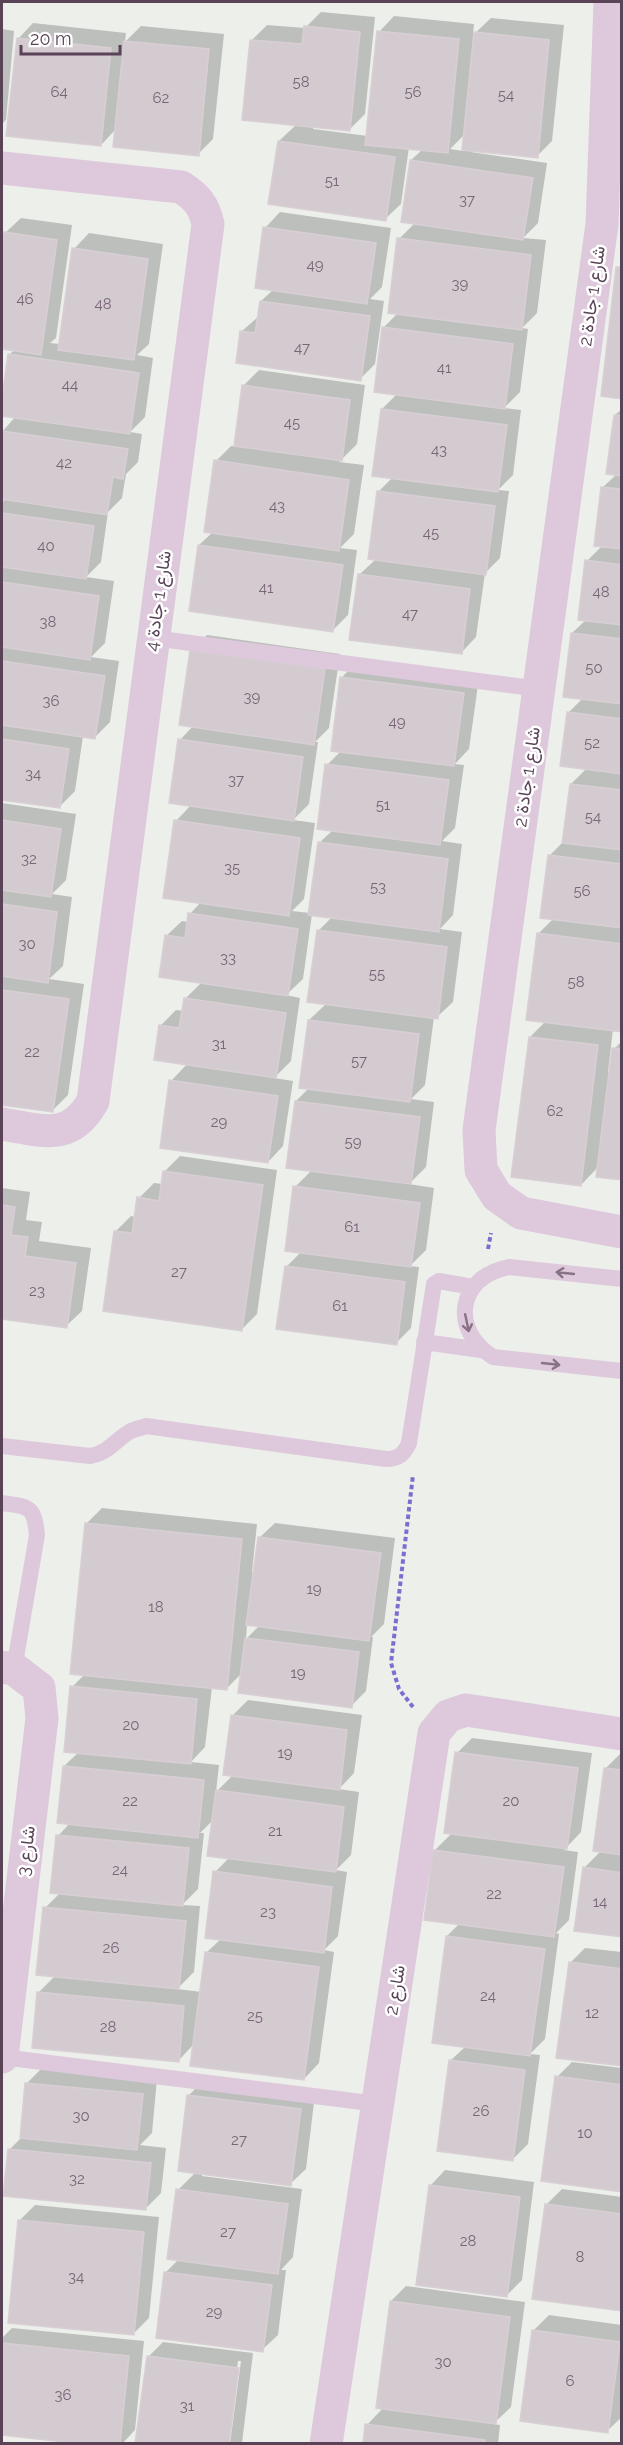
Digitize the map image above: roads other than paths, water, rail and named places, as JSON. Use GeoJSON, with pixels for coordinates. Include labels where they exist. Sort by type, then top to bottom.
{"type":"FeatureCollection","features":[{"type":"Feature","properties":{"kind":"street","name":"شارع 1 جادة 2"},"geometry":{"type":"LineString","coordinates":[[610,2],[612,225],[539,689],[479,1130],[481,1170],[497,1197],[521,1213],[621,1232]]}},
{"type":"Feature","properties":{"kind":"street","name":"شارع 1 جادة 4"},"geometry":{"type":"LineString","coordinates":[[2,168],[181,187],[195,195],[204,208],[208,224],[93,1101],[85,1116],[73,1126],[57,1132],[2,1124]]}},
{"type":"Feature","properties":{"kind":"street","name":"شارع 3"},"geometry":{"type":"LineString","coordinates":[[2,2057],[42,1718],[39,1688],[8,1668]]}},
{"type":"Feature","properties":{"kind":"street","name":"شارع 2"},"geometry":{"type":"LineString","coordinates":[[326,2444],[434,1733],[448,1716],[466,1710],[621,1734]]}},
{"type":"Feature","properties":{"kind":"lane"},"geometry":{"type":"LineString","coordinates":[[153,639],[539,689]]}},
{"type":"Feature","properties":{"kind":"lane"},"geometry":{"type":"LineString","coordinates":[[621,1279],[509,1267],[495,1270],[478,1282],[467,1299],[465,1313],[472,1340],[481,1350],[493,1357],[621,1371]]}},
{"type":"Feature","properties":{"kind":"lane"},"geometry":{"type":"LineString","coordinates":[[2,1446],[90,1456],[99,1455],[131,1431],[146,1426],[387,1459],[398,1458],[409,1443],[434,1284],[439,1281],[478,1282]]}},
{"type":"Feature","properties":{"kind":"lane"},"geometry":{"type":"LineString","coordinates":[[424,1342],[481,1350]]}},
{"type":"Feature","properties":{"kind":"lane"},"geometry":{"type":"LineString","coordinates":[[2,1503],[27,1507],[33,1511],[36,1520],[36,1535],[8,1668]]}},
{"type":"Feature","properties":{"kind":"lane"},"geometry":{"type":"LineString","coordinates":[[2,2057],[378,2104]]}}]}
